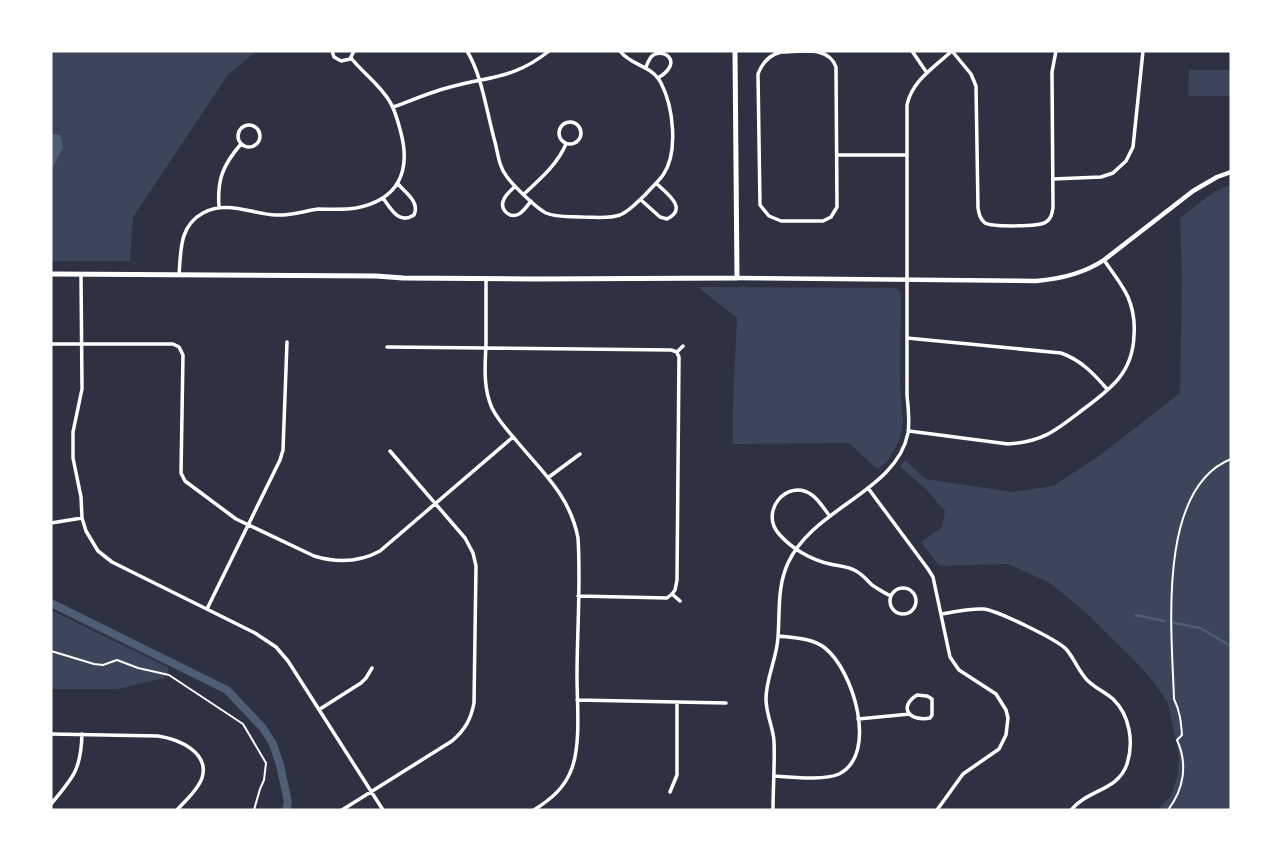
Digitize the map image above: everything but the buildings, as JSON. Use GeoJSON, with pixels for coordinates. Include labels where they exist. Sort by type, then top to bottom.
{"type":"FeatureCollection","features":[{"type":"Feature","properties":{"kind":"main road"},"geometry":{"type":"LineString","coordinates":[[51,274],[486,279],[737,278],[735,51]]}},
{"type":"Feature","properties":{"kind":"street"},"geometry":{"type":"LineString","coordinates":[[332,51],[337,60],[345,61],[351,58],[355,51]]}},
{"type":"Feature","properties":{"kind":"street"},"geometry":{"type":"LineString","coordinates":[[467,51],[479,81],[502,170],[515,186],[542,211],[554,216],[606,217],[626,212],[656,183],[667,167],[672,148],[670,109],[658,78],[620,51]]}},
{"type":"Feature","properties":{"kind":"street"},"geometry":{"type":"LineString","coordinates":[[393,107],[455,86],[510,74],[550,51]]}},
{"type":"Feature","properties":{"kind":"street"},"geometry":{"type":"LineString","coordinates":[[792,51],[823,52],[832,57],[836,67],[837,207],[831,217],[823,221],[773,219],[763,211],[759,200],[758,74],[762,64],[772,55],[792,51]]}},
{"type":"Feature","properties":{"kind":"street"},"geometry":{"type":"LineString","coordinates":[[912,51],[927,73]]}},
{"type":"Feature","properties":{"kind":"street"},"geometry":{"type":"LineString","coordinates":[[773,810],[774,740],[766,698],[778,636],[781,584],[788,563],[809,533],[888,471],[896,462],[909,431],[906,114],[909,97],[915,85],[952,51],[971,74],[976,86],[978,208],[982,220],[990,225],[1039,225],[1050,218],[1052,213],[1052,72],[1056,51]]}},
{"type":"Feature","properties":{"kind":"street"},"geometry":{"type":"LineString","coordinates":[[1053,179],[1101,177],[1113,173],[1126,161],[1133,147],[1143,51]]}},
{"type":"Feature","properties":{"kind":"street"},"geometry":{"type":"LineString","coordinates":[[646,67],[651,56],[663,53],[667,55],[671,66],[667,73],[658,78]]}},
{"type":"Feature","properties":{"kind":"street"},"geometry":{"type":"LineString","coordinates":[[179,275],[183,236],[187,227],[200,215],[219,207],[278,216],[314,210],[356,208],[383,198],[398,184],[404,169],[405,153],[397,117],[387,98],[351,58]]}},
{"type":"Feature","properties":{"kind":"street"},"geometry":{"type":"LineString","coordinates":[[569,122],[577,124],[581,131],[580,139],[574,144],[566,144],[559,134],[562,126],[569,122]]}},
{"type":"Feature","properties":{"kind":"street"},"geometry":{"type":"LineString","coordinates":[[247,125],[256,127],[260,135],[257,143],[250,147],[241,144],[237,137],[240,129],[247,125]]}},
{"type":"Feature","properties":{"kind":"street"},"geometry":{"type":"LineString","coordinates":[[219,207],[222,172],[241,144]]}},
{"type":"Feature","properties":{"kind":"street"},"geometry":{"type":"LineString","coordinates":[[524,194],[559,158],[566,144]]}},
{"type":"Feature","properties":{"kind":"street"},"geometry":{"type":"LineString","coordinates":[[837,155],[906,155]]}},
{"type":"Feature","properties":{"kind":"street"},"geometry":{"type":"LineString","coordinates":[[737,278],[1049,280],[1079,274],[1104,260],[1193,191],[1231,172]]}},
{"type":"Feature","properties":{"kind":"street"},"geometry":{"type":"LineString","coordinates":[[640,199],[660,217],[672,217],[676,210],[675,202],[656,183]]}},
{"type":"Feature","properties":{"kind":"street"},"geometry":{"type":"LineString","coordinates":[[383,198],[401,218],[414,215],[415,202],[398,184]]}},
{"type":"Feature","properties":{"kind":"street"},"geometry":{"type":"LineString","coordinates":[[515,186],[504,198],[503,207],[508,214],[516,215],[531,201]]}},
{"type":"Feature","properties":{"kind":"street"},"geometry":{"type":"LineString","coordinates":[[909,431],[1008,444],[1024,443],[1048,435],[1108,390],[1123,373],[1131,358],[1135,329],[1129,299],[1104,260]]}},
{"type":"Feature","properties":{"kind":"street"},"geometry":{"type":"LineString","coordinates":[[81,274],[82,389],[73,432],[73,458],[81,497],[82,518],[90,540],[112,562],[255,633],[276,647],[320,709],[383,810]]}},
{"type":"Feature","properties":{"kind":"street"},"geometry":{"type":"LineString","coordinates":[[486,279],[485,348],[488,396],[496,414],[513,438],[549,477],[565,500],[576,524],[579,543],[576,748],[572,769],[559,791],[534,810]]}},
{"type":"Feature","properties":{"kind":"street"},"geometry":{"type":"LineString","coordinates":[[907,338],[1061,353],[1086,366],[1108,390]]}},
{"type":"Feature","properties":{"kind":"street"},"geometry":{"type":"LineString","coordinates":[[207,609],[283,450],[287,342]]}},
{"type":"Feature","properties":{"kind":"street"},"geometry":{"type":"LineString","coordinates":[[51,344],[173,344],[179,347],[183,355],[181,473],[184,481],[223,511],[325,560],[366,558],[380,551],[513,438]]}},
{"type":"Feature","properties":{"kind":"street"},"geometry":{"type":"LineString","coordinates":[[677,352],[682,346]]}},
{"type":"Feature","properties":{"kind":"street"},"geometry":{"type":"LineString","coordinates":[[387,347],[677,352]]}},
{"type":"Feature","properties":{"kind":"street"},"geometry":{"type":"LineString","coordinates":[[578,596],[667,598],[676,590],[679,394],[677,352]]}},
{"type":"Feature","properties":{"kind":"street"},"geometry":{"type":"LineString","coordinates":[[342,810],[452,741],[465,727],[474,703],[476,566],[473,553],[469,544],[390,451]]}},
{"type":"Feature","properties":{"kind":"street"},"geometry":{"type":"LineString","coordinates":[[549,477],[580,454]]}},
{"type":"Feature","properties":{"kind":"street"},"geometry":{"type":"LineString","coordinates":[[868,487],[928,569],[936,586],[947,648],[953,663],[959,670],[996,694],[1006,710],[1008,726],[999,749],[963,774],[937,810]]}},
{"type":"Feature","properties":{"kind":"street"},"geometry":{"type":"LineString","coordinates":[[830,516],[814,497],[806,492],[793,491],[779,498],[772,509],[773,525],[779,535],[796,548],[822,562],[854,570],[891,596]]}},
{"type":"Feature","properties":{"kind":"street"},"geometry":{"type":"LineString","coordinates":[[51,523],[82,518]]}},
{"type":"Feature","properties":{"kind":"street"},"geometry":{"type":"LineString","coordinates":[[854,570],[857,564]]}},
{"type":"Feature","properties":{"kind":"street"},"geometry":{"type":"LineString","coordinates":[[899,588],[908,588],[916,597],[916,606],[905,614],[897,612],[891,605],[891,596],[899,588]]}},
{"type":"Feature","properties":{"kind":"street"},"geometry":{"type":"LineString","coordinates":[[672,594],[680,601]]}},
{"type":"Feature","properties":{"kind":"street"},"geometry":{"type":"LineString","coordinates":[[941,614],[973,609],[989,610],[1058,642],[1068,651],[1078,669],[1089,681],[1120,706],[1129,729],[1129,758],[1126,767],[1117,781],[1089,794],[1071,810]]}},
{"type":"Feature","properties":{"kind":"street"},"geometry":{"type":"LineString","coordinates":[[774,776],[825,777],[842,772],[856,755],[859,741],[854,696],[833,656],[814,642],[778,636]]}},
{"type":"Feature","properties":{"kind":"street"},"geometry":{"type":"LineString","coordinates":[[320,709],[360,683],[372,668]]}},
{"type":"Feature","properties":{"kind":"street"},"geometry":{"type":"LineString","coordinates":[[858,719],[910,714],[922,720],[930,718],[932,699],[927,696],[913,696],[908,707],[910,714]]}},
{"type":"Feature","properties":{"kind":"street"},"geometry":{"type":"LineString","coordinates":[[577,700],[726,703]]}},
{"type":"Feature","properties":{"kind":"street"},"geometry":{"type":"LineString","coordinates":[[670,792],[677,775],[677,702]]}},
{"type":"Feature","properties":{"kind":"street"},"geometry":{"type":"LineString","coordinates":[[51,734],[158,736],[180,742],[201,759],[203,770],[201,780],[177,810]]}},
{"type":"Feature","properties":{"kind":"street"},"geometry":{"type":"LineString","coordinates":[[51,804],[75,774],[82,753],[82,734]]}},
{"type":"Feature","properties":{"kind":"street"},"geometry":{"type":"LineString","coordinates":[[203,770],[209,769]]}},
{"type":"Feature","properties":{"kind":"path"},"geometry":{"type":"LineString","coordinates":[[1168,810],[1177,798],[1184,762],[1177,740],[1182,735],[1180,711],[1174,699],[1170,600],[1175,551],[1182,521],[1198,485],[1219,465],[1231,459]]}},
{"type":"Feature","properties":{"kind":"path"},"geometry":{"type":"LineString","coordinates":[[51,651],[94,664],[103,665],[117,660],[169,675],[243,724],[266,763],[264,780],[254,810]]}},
{"type":"Feature","properties":{"kind":"shaded area"},"geometry":{"type":"Polygon","coordinates":[[[51,51],[256,51],[227,76],[133,217],[130,261],[51,261],[51,51]]]}},
{"type":"Feature","properties":{"kind":"shaded area"},"geometry":{"type":"Polygon","coordinates":[[[1189,70],[1231,70],[1231,96],[1188,96],[1189,70]]]}},
{"type":"Feature","properties":{"kind":"shaded area"},"geometry":{"type":"Polygon","coordinates":[[[51,135],[60,135],[63,147],[51,171],[51,135]]]}},
{"type":"Feature","properties":{"kind":"shaded area"},"geometry":{"type":"Polygon","coordinates":[[[1231,185],[1231,810],[1157,810],[1171,796],[1178,774],[1179,756],[1168,703],[1152,680],[1085,612],[1050,583],[1008,564],[939,566],[921,542],[942,527],[945,511],[924,487],[900,467],[905,460],[926,479],[1012,492],[1053,486],[1099,456],[1180,393],[1180,218],[1211,194],[1231,185]]]}},
{"type":"Feature","properties":{"kind":"shaded area"},"geometry":{"type":"Polygon","coordinates":[[[698,287],[898,289],[901,294],[900,384],[903,421],[899,441],[887,462],[877,469],[849,443],[733,444],[737,318],[698,287]]]}},
{"type":"Feature","properties":{"kind":"shaded area"},"geometry":{"type":"Polygon","coordinates":[[[51,610],[169,668],[165,678],[117,689],[51,689],[51,610]]]}},
{"type":"Feature","properties":{"kind":"waterway"},"geometry":{"type":"LineString","coordinates":[[51,603],[227,690],[263,728],[273,744],[288,802],[286,810]]}},
{"type":"Feature","properties":{"kind":"waterway"},"geometry":{"type":"LineString","coordinates":[[1136,615],[1164,621]]}},
{"type":"Feature","properties":{"kind":"waterway"},"geometry":{"type":"LineString","coordinates":[[1174,623],[1200,628],[1231,646]]}}]}
